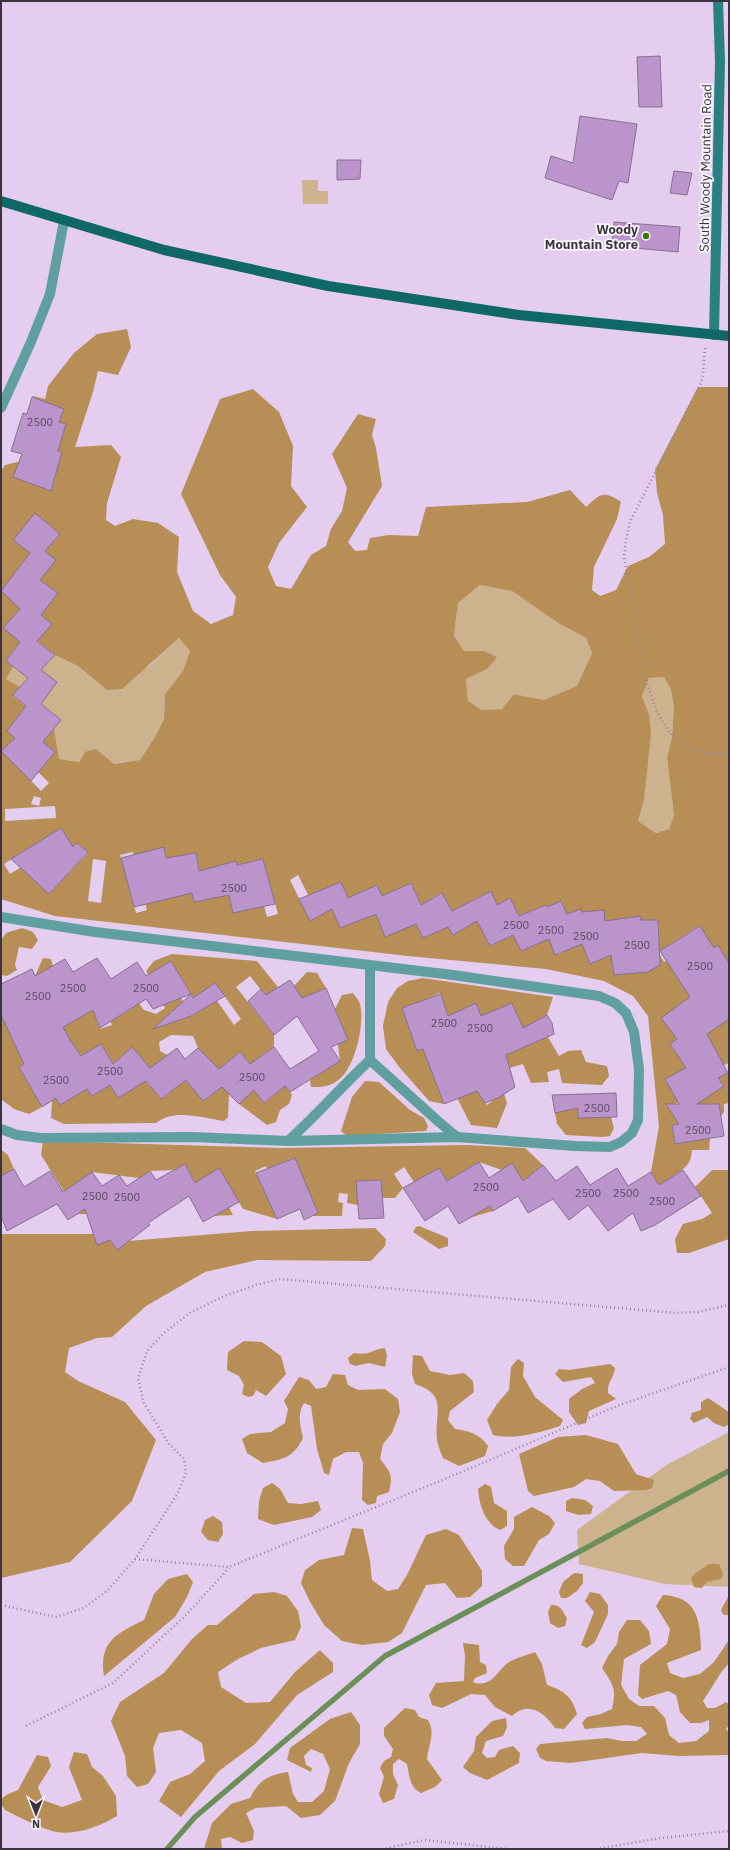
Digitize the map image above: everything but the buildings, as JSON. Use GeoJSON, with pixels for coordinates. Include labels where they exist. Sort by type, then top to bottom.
{"type":"FeatureCollection","features":[{"type":"Feature","properties":{"kind":"main road"},"geometry":{"type":"LineString","coordinates":[[1,201],[164,250],[333,287],[519,315],[729,336]]}},
{"type":"Feature","properties":{"kind":"street","name":"South Woody Mountain Road"},"geometry":{"type":"LineString","coordinates":[[710,334],[720,70],[718,1]]}},
{"type":"Feature","properties":{"kind":"street"},"geometry":{"type":"LineString","coordinates":[[1,408],[50,294],[64,221]]}},
{"type":"Feature","properties":{"kind":"street"},"geometry":{"type":"LineString","coordinates":[[1,917],[95,932],[591,994],[615,1003],[626,1013],[634,1032],[639,1069],[638,1120],[632,1133],[621,1142],[610,1147],[457,1137],[288,1141],[193,1137],[41,1138],[17,1135],[1,1128]]}},
{"type":"Feature","properties":{"kind":"street"},"geometry":{"type":"LineString","coordinates":[[288,1141],[310,1122],[347,1081],[370,1060],[370,966]]}},
{"type":"Feature","properties":{"kind":"street"},"geometry":{"type":"LineString","coordinates":[[370,1060],[457,1137]]}},
{"type":"Feature","properties":{"kind":"path"},"geometry":{"type":"LineString","coordinates":[[710,334],[701,383],[630,522],[624,557],[647,684],[657,712],[668,731],[686,746],[709,753],[729,754]]}},
{"type":"Feature","properties":{"kind":"path"},"geometry":{"type":"LineString","coordinates":[[1,1604],[56,1617],[84,1608],[108,1590],[135,1559],[178,1493],[186,1473],[184,1459],[169,1444],[144,1403],[138,1379],[147,1351],[165,1332],[190,1313],[222,1297],[256,1285],[280,1279],[676,1313],[698,1312],[729,1305]]}},
{"type":"Feature","properties":{"kind":"path"},"geometry":{"type":"LineString","coordinates":[[26,1726],[113,1682],[186,1615],[229,1567],[440,1481],[617,1406],[729,1367]]}},
{"type":"Feature","properties":{"kind":"path"},"geometry":{"type":"LineString","coordinates":[[135,1559],[229,1567]]}},
{"type":"Feature","properties":{"kind":"path"},"geometry":{"type":"LineString","coordinates":[[596,1849],[661,1838],[729,1831]]}},
{"type":"Feature","properties":{"kind":"path"},"geometry":{"type":"LineString","coordinates":[[382,1849],[425,1840],[509,1849]]}},
{"type":"Feature","properties":{"kind":"shaded area"},"geometry":{"type":"Polygon","coordinates":[[[302,180],[318,180],[318,191],[328,191],[328,204],[303,204],[302,180]]]}},
{"type":"Feature","properties":{"kind":"shaded area"},"geometry":{"type":"Polygon","coordinates":[[[127,329],[131,347],[118,375],[98,371],[93,392],[75,447],[111,445],[121,457],[107,503],[106,520],[115,526],[133,519],[158,523],[179,537],[177,572],[193,611],[211,624],[233,615],[236,597],[220,575],[181,494],[220,399],[253,389],[279,412],[293,446],[291,486],[307,507],[279,543],[268,567],[276,586],[291,589],[311,555],[326,546],[331,529],[342,511],[347,488],[332,454],[358,414],[376,419],[372,435],[376,448],[382,486],[348,542],[355,551],[367,550],[370,538],[389,535],[418,536],[426,507],[527,502],[570,490],[586,507],[595,499],[602,495],[606,495],[621,502],[617,519],[594,567],[592,590],[600,596],[616,590],[628,566],[649,557],[665,544],[663,515],[657,493],[655,470],[698,387],[729,387],[729,1063],[721,1066],[725,1074],[729,1072],[729,1103],[724,1104],[724,1112],[721,1116],[672,1125],[675,1144],[710,1138],[709,1150],[692,1150],[687,1166],[673,1176],[678,1184],[663,1191],[651,1172],[659,1126],[648,1016],[633,996],[604,981],[546,969],[408,956],[55,916],[1,899],[1,471],[5,465],[34,458],[28,443],[53,420],[31,410],[33,396],[45,399],[48,386],[74,353],[97,334],[127,329]],[[480,585],[458,603],[454,636],[464,651],[484,651],[497,657],[487,669],[466,679],[468,701],[482,710],[502,709],[514,694],[544,700],[577,686],[592,653],[586,638],[558,623],[512,591],[480,585]],[[11,619],[26,646],[19,653],[14,649],[6,661],[13,667],[6,679],[20,687],[13,696],[54,729],[59,759],[79,762],[85,752],[96,749],[114,764],[140,760],[155,737],[164,719],[165,694],[183,671],[190,651],[179,638],[122,689],[107,690],[78,666],[55,655],[11,619]],[[664,677],[649,678],[642,696],[649,714],[651,733],[644,800],[638,821],[656,833],[669,829],[674,815],[667,758],[672,737],[674,708],[671,690],[664,677]],[[15,721],[7,731],[46,762],[15,721]],[[10,743],[2,751],[41,791],[49,783],[10,743]],[[34,796],[31,804],[39,806],[41,798],[34,796]],[[55,806],[5,809],[5,821],[56,818],[55,806]],[[61,828],[4,864],[10,874],[67,839],[61,828]],[[77,843],[39,884],[49,894],[88,853],[77,843]],[[164,848],[149,851],[175,897],[164,848]],[[133,852],[120,855],[136,913],[147,910],[133,852]],[[196,853],[184,855],[194,902],[205,900],[196,853]],[[93,859],[88,901],[101,903],[106,861],[93,859]],[[263,859],[252,862],[267,917],[278,914],[263,859]],[[222,865],[233,913],[246,910],[222,865]],[[298,875],[290,880],[310,920],[319,916],[298,875]],[[341,882],[324,889],[340,928],[357,921],[341,882]],[[411,883],[400,888],[423,938],[434,933],[411,883]],[[377,885],[366,890],[385,937],[396,932],[377,885]],[[441,893],[432,898],[453,935],[462,929],[441,893]],[[478,897],[468,903],[491,946],[501,941],[478,897]],[[510,898],[499,904],[522,951],[533,946],[510,898]],[[546,905],[536,909],[556,955],[566,951],[546,905]],[[581,909],[569,914],[590,963],[602,958],[581,909]],[[640,917],[635,973],[645,972],[640,917]],[[699,926],[658,952],[664,962],[706,936],[699,926]],[[718,946],[676,975],[682,985],[724,956],[718,946]],[[717,1012],[670,1044],[677,1055],[724,1022],[717,1012]],[[717,1076],[669,1108],[675,1118],[723,1086],[717,1076]]]}},
{"type":"Feature","properties":{"kind":"shaded area"},"geometry":{"type":"Polygon","coordinates":[[[480,585],[512,591],[558,623],[586,638],[592,653],[577,686],[544,700],[514,694],[502,709],[482,710],[468,701],[466,679],[487,669],[484,651],[464,651],[454,636],[458,603],[480,585]]]}},
{"type":"Feature","properties":{"kind":"shaded area"},"geometry":{"type":"Polygon","coordinates":[[[179,638],[190,651],[183,671],[165,694],[164,719],[155,737],[140,760],[114,764],[107,759],[85,752],[79,762],[58,759],[54,729],[61,720],[20,687],[6,679],[13,667],[48,693],[19,653],[47,664],[55,655],[78,666],[107,690],[149,666],[179,638]]]}},
{"type":"Feature","properties":{"kind":"shaded area"},"geometry":{"type":"Polygon","coordinates":[[[664,677],[671,690],[674,708],[672,737],[667,758],[674,815],[669,829],[656,833],[638,821],[644,800],[649,714],[642,696],[649,678],[664,677]]]}},
{"type":"Feature","properties":{"kind":"shaded area"},"geometry":{"type":"Polygon","coordinates":[[[22,928],[33,932],[38,940],[32,949],[19,947],[15,965],[17,970],[7,976],[1,975],[1,940],[6,933],[22,928]]]}},
{"type":"Feature","properties":{"kind":"shaded area"},"geometry":{"type":"Polygon","coordinates":[[[172,954],[257,961],[285,996],[276,1009],[250,976],[236,987],[274,1035],[274,1047],[263,1054],[292,1095],[289,1104],[280,1110],[276,1122],[267,1125],[239,1104],[246,1097],[198,1048],[193,1036],[171,1035],[159,1042],[160,1051],[167,1055],[203,1101],[213,1094],[218,1082],[229,1094],[228,1117],[224,1121],[198,1116],[180,1115],[163,1118],[156,1123],[64,1124],[51,1118],[52,1101],[29,1062],[19,1067],[42,1107],[29,1114],[14,1109],[1,1099],[1,1015],[35,976],[43,958],[51,959],[53,966],[81,1017],[93,1010],[119,1016],[131,1009],[123,997],[132,994],[144,1010],[156,1014],[165,1008],[146,971],[154,961],[172,954]],[[171,961],[162,967],[192,1016],[201,1010],[171,961]],[[215,983],[208,988],[234,1025],[241,1019],[215,983]],[[180,1008],[170,1012],[173,1022],[184,1019],[180,1008]],[[107,1014],[96,1019],[100,1029],[112,1025],[107,1014]],[[101,1044],[89,1052],[118,1098],[130,1091],[101,1044]],[[75,1047],[65,1054],[92,1096],[103,1089],[75,1047]],[[240,1052],[229,1061],[265,1103],[275,1094],[240,1052]],[[123,1055],[161,1099],[170,1092],[123,1055]],[[35,1065],[60,1105],[77,1095],[35,1065]]]}},
{"type":"Feature","properties":{"kind":"shaded area"},"geometry":{"type":"Polygon","coordinates":[[[307,972],[317,973],[326,988],[316,992],[320,1027],[294,986],[307,972]]]}},
{"type":"Feature","properties":{"kind":"shaded area"},"geometry":{"type":"Polygon","coordinates":[[[423,978],[553,997],[547,1015],[538,1020],[559,1056],[568,1051],[581,1050],[586,1062],[607,1066],[609,1076],[602,1085],[562,1083],[559,1069],[547,1072],[549,1082],[531,1083],[523,1064],[497,1072],[507,1103],[497,1128],[471,1125],[457,1098],[431,1070],[444,1104],[429,1101],[400,1068],[386,1049],[383,1026],[388,1002],[397,988],[408,981],[423,978]],[[440,993],[429,998],[448,1052],[460,1048],[440,993]],[[512,1003],[501,1008],[530,1044],[512,1003]],[[415,1004],[402,1008],[417,1050],[415,1004]],[[476,1004],[466,1008],[495,1048],[476,1004]],[[473,1064],[463,1069],[487,1105],[495,1099],[473,1064]]]}},
{"type":"Feature","properties":{"kind":"shaded area"},"geometry":{"type":"Polygon","coordinates":[[[353,993],[358,1000],[361,1013],[360,1034],[354,1057],[349,1067],[337,1081],[328,1086],[311,1087],[310,1080],[340,1061],[338,1044],[348,1040],[335,1009],[342,995],[353,993]]]}},
{"type":"Feature","properties":{"kind":"shaded area"},"geometry":{"type":"Polygon","coordinates":[[[365,1081],[379,1082],[410,1110],[424,1118],[428,1126],[426,1131],[347,1136],[341,1131],[352,1097],[365,1081]]]}},
{"type":"Feature","properties":{"kind":"shaded area"},"geometry":{"type":"Polygon","coordinates":[[[565,1098],[611,1117],[614,1128],[610,1136],[566,1135],[557,1124],[555,1113],[567,1110],[565,1098]]]}},
{"type":"Feature","properties":{"kind":"shaded area"},"geometry":{"type":"Polygon","coordinates":[[[43,1141],[282,1148],[467,1145],[525,1148],[543,1165],[532,1174],[532,1195],[502,1170],[479,1162],[467,1169],[493,1211],[469,1218],[439,1168],[429,1174],[430,1206],[404,1167],[394,1174],[403,1188],[395,1198],[382,1198],[381,1180],[357,1181],[358,1205],[347,1203],[348,1194],[339,1193],[338,1202],[343,1203],[342,1216],[312,1216],[318,1213],[294,1158],[281,1163],[282,1199],[266,1166],[255,1171],[277,1219],[243,1209],[219,1168],[211,1174],[233,1215],[213,1216],[185,1164],[174,1170],[150,1171],[139,1178],[92,1172],[74,1185],[92,1214],[78,1214],[41,1155],[43,1141]]]}},
{"type":"Feature","properties":{"kind":"shaded area"},"geometry":{"type":"Polygon","coordinates":[[[1,1150],[8,1155],[14,1169],[4,1175],[1,1183],[1,1150]]]}},
{"type":"Feature","properties":{"kind":"shaded area"},"geometry":{"type":"Polygon","coordinates":[[[712,1170],[729,1170],[729,1239],[689,1253],[677,1253],[675,1239],[683,1224],[702,1219],[712,1213],[695,1187],[712,1170]]]}},
{"type":"Feature","properties":{"kind":"shaded area"},"geometry":{"type":"Polygon","coordinates":[[[419,1226],[448,1238],[448,1246],[439,1249],[413,1232],[416,1227],[419,1226]]]}},
{"type":"Feature","properties":{"kind":"shaded area"},"geometry":{"type":"Polygon","coordinates":[[[375,1228],[386,1239],[385,1246],[371,1261],[257,1260],[205,1272],[146,1306],[112,1337],[97,1338],[69,1348],[65,1372],[78,1381],[125,1402],[156,1440],[132,1501],[70,1562],[1,1578],[1,1234],[94,1234],[97,1245],[109,1239],[117,1250],[128,1241],[252,1231],[375,1228]]]}},
{"type":"Feature","properties":{"kind":"shaded area"},"geometry":{"type":"Polygon","coordinates":[[[244,1341],[262,1342],[281,1356],[286,1374],[266,1396],[256,1390],[253,1396],[248,1397],[242,1394],[244,1385],[239,1376],[227,1370],[228,1352],[244,1341]]]}},
{"type":"Feature","properties":{"kind":"shaded area"},"geometry":{"type":"Polygon","coordinates":[[[385,1348],[387,1356],[385,1367],[369,1363],[355,1366],[350,1364],[348,1358],[354,1353],[364,1354],[385,1348]]]}},
{"type":"Feature","properties":{"kind":"shaded area"},"geometry":{"type":"Polygon","coordinates":[[[413,1355],[422,1356],[430,1371],[450,1375],[464,1373],[473,1381],[474,1392],[450,1411],[448,1420],[455,1429],[469,1432],[478,1436],[485,1442],[488,1446],[485,1456],[459,1466],[443,1458],[437,1440],[438,1406],[436,1399],[426,1388],[415,1384],[412,1374],[413,1355]]]}},
{"type":"Feature","properties":{"kind":"shaded area"},"geometry":{"type":"Polygon","coordinates":[[[518,1359],[524,1363],[523,1376],[535,1397],[563,1420],[560,1426],[535,1433],[510,1437],[493,1435],[487,1420],[497,1404],[509,1390],[511,1367],[518,1359]]]}},
{"type":"Feature","properties":{"kind":"shaded area"},"geometry":{"type":"Polygon","coordinates":[[[610,1364],[615,1368],[608,1393],[616,1399],[589,1411],[586,1423],[578,1425],[569,1412],[569,1399],[582,1389],[595,1383],[591,1377],[563,1382],[555,1374],[559,1369],[569,1370],[610,1364]]]}},
{"type":"Feature","properties":{"kind":"shaded area"},"geometry":{"type":"Polygon","coordinates":[[[333,1374],[345,1375],[348,1385],[358,1390],[385,1389],[398,1399],[400,1412],[392,1433],[383,1444],[380,1459],[387,1468],[391,1477],[389,1492],[377,1496],[376,1503],[368,1505],[362,1500],[363,1463],[359,1452],[346,1452],[333,1459],[329,1475],[324,1473],[317,1449],[311,1406],[304,1403],[300,1411],[303,1438],[291,1454],[282,1459],[263,1463],[247,1453],[242,1439],[250,1434],[271,1432],[285,1423],[288,1409],[284,1401],[299,1377],[309,1380],[316,1389],[326,1387],[333,1374]]]}},
{"type":"Feature","properties":{"kind":"shaded area"},"geometry":{"type":"Polygon","coordinates":[[[708,1398],[729,1412],[729,1424],[724,1427],[714,1423],[707,1417],[694,1423],[690,1419],[692,1413],[701,1410],[701,1402],[708,1398]]]}},
{"type":"Feature","properties":{"kind":"shaded area"},"geometry":{"type":"Polygon","coordinates":[[[729,1432],[729,1587],[665,1584],[579,1564],[577,1530],[668,1464],[729,1432]]]}},
{"type":"Feature","properties":{"kind":"shaded area"},"geometry":{"type":"Polygon","coordinates":[[[586,1435],[618,1444],[636,1474],[654,1480],[652,1488],[646,1490],[614,1491],[600,1481],[586,1479],[574,1487],[534,1496],[528,1491],[519,1454],[558,1437],[586,1435]]]}},
{"type":"Feature","properties":{"kind":"shaded area"},"geometry":{"type":"Polygon","coordinates":[[[272,1483],[280,1489],[288,1503],[301,1504],[318,1501],[321,1510],[312,1517],[274,1525],[258,1519],[259,1501],[263,1488],[272,1483]]]}},
{"type":"Feature","properties":{"kind":"shaded area"},"geometry":{"type":"Polygon","coordinates":[[[485,1484],[491,1487],[494,1503],[507,1511],[507,1526],[500,1530],[490,1523],[481,1507],[478,1489],[485,1484]]]}},
{"type":"Feature","properties":{"kind":"shaded area"},"geometry":{"type":"Polygon","coordinates":[[[572,1498],[585,1500],[593,1506],[591,1514],[578,1515],[566,1511],[566,1501],[572,1498]]]}},
{"type":"Feature","properties":{"kind":"shaded area"},"geometry":{"type":"Polygon","coordinates":[[[532,1507],[549,1516],[555,1523],[549,1534],[539,1540],[524,1566],[513,1566],[505,1559],[504,1546],[514,1529],[514,1517],[532,1507]]]}},
{"type":"Feature","properties":{"kind":"shaded area"},"geometry":{"type":"Polygon","coordinates":[[[213,1516],[222,1522],[223,1534],[218,1542],[208,1540],[201,1532],[205,1520],[213,1516]]]}},
{"type":"Feature","properties":{"kind":"shaded area"},"geometry":{"type":"Polygon","coordinates":[[[352,1528],[363,1529],[370,1561],[372,1580],[387,1591],[398,1589],[407,1575],[426,1535],[446,1529],[459,1535],[482,1571],[482,1586],[470,1597],[457,1598],[445,1583],[426,1585],[402,1633],[388,1642],[362,1645],[342,1641],[324,1625],[301,1583],[305,1570],[319,1560],[344,1555],[352,1528]]]}},
{"type":"Feature","properties":{"kind":"shaded area"},"geometry":{"type":"Polygon","coordinates":[[[709,1564],[719,1564],[723,1574],[721,1579],[707,1582],[702,1588],[694,1587],[691,1578],[709,1564]]]}},
{"type":"Feature","properties":{"kind":"shaded area"},"geometry":{"type":"Polygon","coordinates":[[[574,1573],[583,1574],[583,1583],[577,1591],[567,1598],[561,1598],[559,1592],[563,1582],[574,1573]]]}},
{"type":"Feature","properties":{"kind":"shaded area"},"geometry":{"type":"Polygon","coordinates":[[[187,1574],[193,1582],[187,1597],[175,1617],[104,1676],[104,1654],[112,1640],[125,1630],[144,1620],[154,1594],[168,1579],[187,1574]]]}},
{"type":"Feature","properties":{"kind":"shaded area"},"geometry":{"type":"Polygon","coordinates":[[[274,1592],[287,1596],[298,1611],[301,1627],[295,1640],[261,1648],[238,1659],[218,1672],[221,1687],[246,1703],[270,1702],[295,1672],[320,1650],[333,1663],[333,1672],[297,1695],[255,1744],[219,1771],[181,1817],[159,1801],[170,1782],[190,1774],[205,1761],[202,1743],[181,1730],[159,1733],[153,1748],[156,1772],[148,1784],[137,1787],[127,1776],[125,1756],[111,1721],[120,1702],[164,1673],[192,1639],[208,1625],[217,1625],[254,1594],[274,1592]]]}},
{"type":"Feature","properties":{"kind":"shaded area"},"geometry":{"type":"Polygon","coordinates":[[[590,1592],[600,1594],[608,1605],[608,1614],[595,1642],[587,1648],[581,1645],[594,1612],[585,1601],[590,1592]]]}},
{"type":"Feature","properties":{"kind":"shaded area"},"geometry":{"type":"Polygon","coordinates":[[[729,1593],[729,1615],[724,1615],[721,1611],[729,1593]]]}},
{"type":"Feature","properties":{"kind":"shaded area"},"geometry":{"type":"Polygon","coordinates":[[[663,1595],[684,1600],[690,1605],[698,1620],[701,1639],[701,1650],[667,1663],[670,1673],[683,1678],[700,1674],[714,1662],[729,1640],[729,1663],[722,1671],[703,1701],[707,1708],[715,1708],[726,1702],[729,1704],[729,1725],[726,1729],[729,1733],[729,1755],[678,1756],[642,1753],[571,1763],[546,1761],[540,1758],[536,1749],[540,1744],[607,1738],[622,1741],[636,1741],[647,1734],[641,1727],[627,1725],[585,1729],[582,1723],[587,1717],[601,1714],[612,1709],[614,1697],[613,1687],[602,1668],[608,1656],[617,1644],[619,1632],[627,1620],[640,1620],[649,1631],[651,1644],[624,1659],[621,1685],[629,1699],[639,1706],[654,1706],[665,1718],[669,1735],[679,1743],[696,1741],[709,1731],[709,1720],[701,1723],[690,1723],[680,1712],[676,1695],[668,1691],[642,1699],[638,1695],[640,1665],[667,1644],[670,1629],[656,1606],[663,1595]]]}},
{"type":"Feature","properties":{"kind":"shaded area"},"geometry":{"type":"Polygon","coordinates":[[[551,1605],[559,1607],[567,1618],[565,1626],[558,1628],[550,1623],[548,1612],[551,1605]]]}},
{"type":"Feature","properties":{"kind":"shaded area"},"geometry":{"type":"Polygon","coordinates":[[[463,1643],[479,1645],[480,1662],[486,1665],[487,1673],[475,1678],[473,1682],[480,1683],[490,1681],[509,1662],[535,1652],[542,1664],[547,1685],[563,1692],[570,1698],[577,1714],[564,1729],[555,1728],[541,1713],[536,1710],[524,1709],[518,1711],[512,1716],[495,1707],[485,1695],[471,1694],[442,1708],[432,1705],[429,1695],[436,1683],[464,1681],[465,1656],[463,1643]]]}},
{"type":"Feature","properties":{"kind":"shaded area"},"geometry":{"type":"Polygon","coordinates":[[[405,1708],[415,1710],[419,1717],[428,1720],[431,1735],[427,1759],[442,1780],[435,1787],[421,1793],[412,1785],[407,1764],[399,1759],[393,1764],[393,1774],[398,1785],[394,1799],[383,1803],[379,1794],[384,1777],[380,1768],[384,1761],[391,1757],[393,1749],[384,1736],[384,1728],[405,1708]]]}},
{"type":"Feature","properties":{"kind":"shaded area"},"geometry":{"type":"Polygon","coordinates":[[[351,1712],[360,1725],[360,1744],[349,1763],[335,1801],[320,1815],[301,1818],[286,1806],[256,1808],[246,1813],[254,1831],[253,1840],[242,1843],[230,1837],[221,1839],[222,1849],[204,1849],[212,1823],[231,1804],[250,1798],[253,1792],[265,1779],[288,1772],[293,1794],[298,1802],[312,1802],[324,1791],[330,1769],[323,1754],[311,1749],[304,1756],[306,1765],[312,1768],[311,1772],[287,1760],[290,1748],[330,1719],[351,1712]]]}},
{"type":"Feature","properties":{"kind":"shaded area"},"geometry":{"type":"Polygon","coordinates":[[[506,1718],[507,1727],[503,1736],[486,1741],[482,1753],[487,1758],[495,1757],[499,1750],[513,1746],[520,1753],[519,1763],[487,1780],[470,1773],[463,1767],[474,1751],[476,1737],[492,1721],[506,1718]]]}},
{"type":"Feature","properties":{"kind":"shaded area"},"geometry":{"type":"Polygon","coordinates":[[[74,1752],[87,1754],[92,1767],[103,1776],[116,1796],[117,1816],[102,1824],[84,1830],[66,1833],[43,1828],[5,1810],[1,1804],[1,1799],[18,1790],[37,1755],[48,1757],[51,1766],[38,1787],[43,1800],[62,1807],[82,1800],[69,1767],[74,1752]]]}},
{"type":"Feature","properties":{"kind":"waterway"},"geometry":{"type":"LineString","coordinates":[[167,1849],[195,1817],[385,1656],[729,1471]]}},
{"type":"Feature","properties":{"kind":"place","name":"Woody Mountain Store"},"geometry":{"type":"Point","coordinates":[646,236]}}]}
